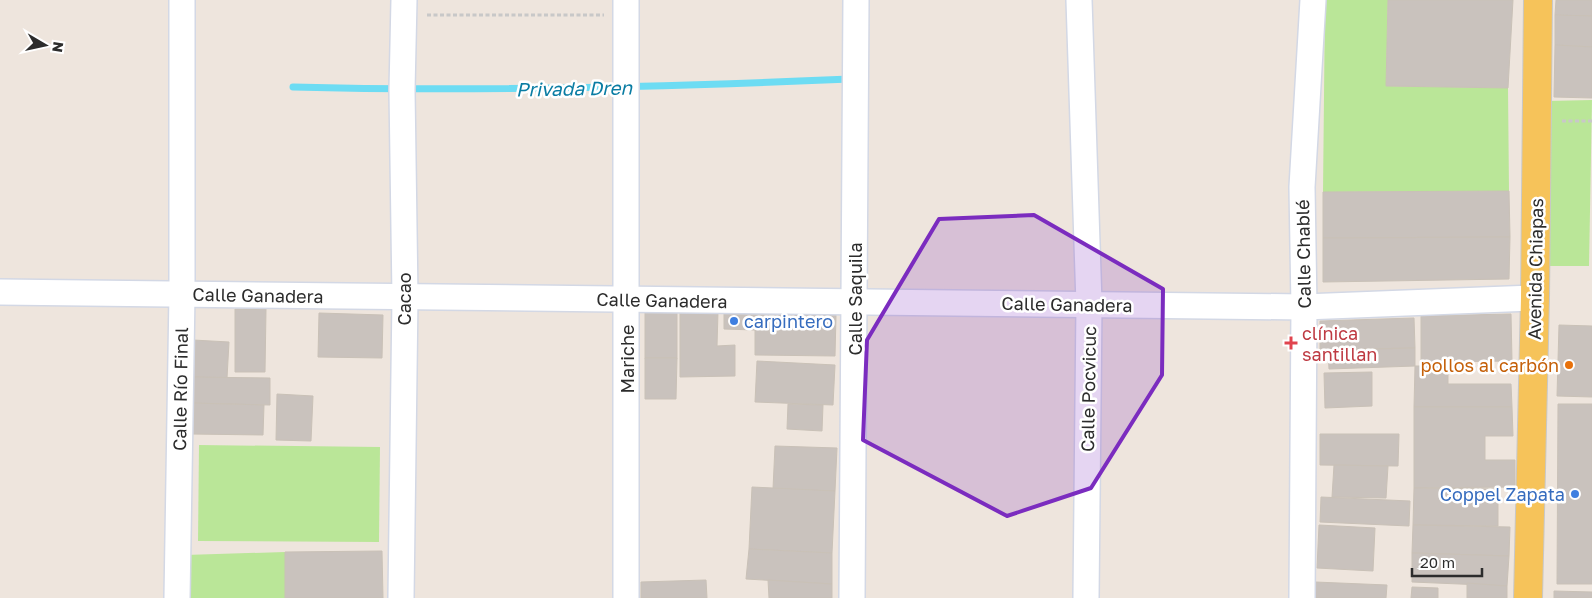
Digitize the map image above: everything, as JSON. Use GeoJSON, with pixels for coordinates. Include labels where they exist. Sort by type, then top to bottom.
{"type":"FeatureCollection","features":[{"type":"Feature","properties":{"kind":"main road","name":"Avenida Chiapas"},"geometry":{"type":"LineString","coordinates":[[1528,598],[1535,298],[1538,0]]}},
{"type":"Feature","properties":{"kind":"street","name":"Calle Río Final"},"geometry":{"type":"LineString","coordinates":[[177,598],[182,294],[182,0]]}},
{"type":"Feature","properties":{"kind":"street","name":"Calle Saquila"},"geometry":{"type":"LineString","coordinates":[[852,598],[856,0]]}},
{"type":"Feature","properties":{"kind":"street","name":"Calle Pocvicuc"},"geometry":{"type":"LineString","coordinates":[[1079,0],[1089,304],[1086,598]]}},
{"type":"Feature","properties":{"kind":"street","name":"Calle Chablé"},"geometry":{"type":"LineString","coordinates":[[1302,598],[1304,307],[1302,186],[1313,0]]}},
{"type":"Feature","properties":{"kind":"street","name":"Mariche"},"geometry":{"type":"LineString","coordinates":[[626,7],[628,299],[626,598]]}},
{"type":"Feature","properties":{"kind":"street","name":"Cacao"},"geometry":{"type":"LineString","coordinates":[[400,598],[405,297],[402,90],[404,8]]}},
{"type":"Feature","properties":{"kind":"street","name":"Calle Ganadera"},"geometry":{"type":"LineString","coordinates":[[0,292],[1304,307],[1535,298]]}},
{"type":"Feature","properties":{"kind":"path"},"geometry":{"type":"LineString","coordinates":[[404,8],[626,7]]}},
{"type":"Feature","properties":{"kind":"highlighted area"},"geometry":{"type":"Polygon","coordinates":[[[1034,215],[1163,289],[1162,375],[1091,488],[1007,516],[863,440],[867,340],[939,219],[1034,215]]]}},
{"type":"Feature","properties":{"kind":"green space"},"geometry":{"type":"Polygon","coordinates":[[[1325,0],[1388,0],[1386,86],[1508,88],[1509,191],[1323,192],[1325,0]]]}},
{"type":"Feature","properties":{"kind":"green space"},"geometry":{"type":"Polygon","coordinates":[[[1592,100],[1589,266],[1550,266],[1548,101],[1592,100]]]}},
{"type":"Feature","properties":{"kind":"green space"},"geometry":{"type":"Polygon","coordinates":[[[199,445],[380,447],[379,542],[198,541],[199,445]]]}},
{"type":"Feature","properties":{"kind":"green space"},"geometry":{"type":"Polygon","coordinates":[[[285,552],[285,598],[186,598],[185,555],[285,552]]]}},
{"type":"Feature","properties":{"kind":"building"},"geometry":{"type":"Polygon","coordinates":[[[1388,0],[1513,0],[1508,88],[1386,86],[1388,0]]]}},
{"type":"Feature","properties":{"kind":"building"},"geometry":{"type":"Polygon","coordinates":[[[1556,0],[1592,0],[1592,16],[1555,15],[1556,0]]]}},
{"type":"Feature","properties":{"kind":"building"},"geometry":{"type":"Polygon","coordinates":[[[1555,15],[1592,16],[1592,47],[1555,45],[1555,15]]]}},
{"type":"Feature","properties":{"kind":"building"},"geometry":{"type":"Polygon","coordinates":[[[1555,45],[1592,47],[1592,98],[1554,97],[1555,45]]]}},
{"type":"Feature","properties":{"kind":"building"},"geometry":{"type":"Polygon","coordinates":[[[1509,191],[1510,237],[1323,238],[1323,192],[1509,191]]]}},
{"type":"Feature","properties":{"kind":"building"},"geometry":{"type":"Polygon","coordinates":[[[1510,237],[1509,279],[1323,282],[1323,238],[1510,237]]]}},
{"type":"Feature","properties":{"kind":"building"},"geometry":{"type":"Polygon","coordinates":[[[235,309],[266,309],[265,372],[235,372],[235,309]]]}},
{"type":"Feature","properties":{"kind":"building"},"geometry":{"type":"Polygon","coordinates":[[[645,309],[677,309],[677,358],[645,358],[645,309]]]}},
{"type":"Feature","properties":{"kind":"building"},"geometry":{"type":"Polygon","coordinates":[[[680,311],[718,311],[717,346],[735,345],[735,376],[680,377],[680,311]]]}},
{"type":"Feature","properties":{"kind":"building"},"geometry":{"type":"Polygon","coordinates":[[[319,313],[383,315],[382,358],[318,357],[319,313]]]}},
{"type":"Feature","properties":{"kind":"building"},"geometry":{"type":"Polygon","coordinates":[[[724,313],[836,315],[835,356],[755,355],[755,330],[724,329],[724,313]]]}},
{"type":"Feature","properties":{"kind":"building"},"geometry":{"type":"Polygon","coordinates":[[[1511,314],[1512,361],[1421,362],[1421,316],[1511,314]]]}},
{"type":"Feature","properties":{"kind":"building"},"geometry":{"type":"Polygon","coordinates":[[[1414,318],[1415,348],[1320,350],[1320,321],[1414,318]]]}},
{"type":"Feature","properties":{"kind":"building"},"geometry":{"type":"Polygon","coordinates":[[[1559,325],[1592,326],[1592,397],[1557,396],[1559,325]]]}},
{"type":"Feature","properties":{"kind":"building"},"geometry":{"type":"Polygon","coordinates":[[[193,340],[229,342],[227,378],[193,377],[193,340]]]}},
{"type":"Feature","properties":{"kind":"building"},"geometry":{"type":"Polygon","coordinates":[[[1415,348],[1415,366],[1329,369],[1328,350],[1415,348]]]}},
{"type":"Feature","properties":{"kind":"building"},"geometry":{"type":"Polygon","coordinates":[[[645,358],[677,358],[676,399],[645,399],[645,358]]]}},
{"type":"Feature","properties":{"kind":"building"},"geometry":{"type":"Polygon","coordinates":[[[757,361],[835,365],[833,405],[755,402],[757,361]]]}},
{"type":"Feature","properties":{"kind":"building"},"geometry":{"type":"Polygon","coordinates":[[[1415,366],[1448,366],[1448,384],[1511,384],[1512,407],[1414,407],[1415,366]]]}},
{"type":"Feature","properties":{"kind":"building"},"geometry":{"type":"Polygon","coordinates":[[[1372,372],[1372,406],[1325,408],[1324,373],[1372,372]]]}},
{"type":"Feature","properties":{"kind":"building"},"geometry":{"type":"Polygon","coordinates":[[[193,377],[270,378],[270,405],[191,403],[193,377]]]}},
{"type":"Feature","properties":{"kind":"building"},"geometry":{"type":"Polygon","coordinates":[[[277,394],[313,396],[311,441],[276,440],[277,394]]]}},
{"type":"Feature","properties":{"kind":"building"},"geometry":{"type":"Polygon","coordinates":[[[191,403],[264,405],[263,435],[191,434],[191,403]]]}},
{"type":"Feature","properties":{"kind":"building"},"geometry":{"type":"Polygon","coordinates":[[[788,404],[823,405],[822,431],[787,429],[788,404]]]}},
{"type":"Feature","properties":{"kind":"building","name":"Coppel Zapata"},"geometry":{"type":"Polygon","coordinates":[[[1558,404],[1592,404],[1592,584],[1557,584],[1558,404]]]}},
{"type":"Feature","properties":{"kind":"building"},"geometry":{"type":"Polygon","coordinates":[[[1414,407],[1512,407],[1513,436],[1485,436],[1485,460],[1515,460],[1515,487],[1414,488],[1414,407]]]}},
{"type":"Feature","properties":{"kind":"building"},"geometry":{"type":"Polygon","coordinates":[[[1320,434],[1399,434],[1398,466],[1320,465],[1320,434]]]}},
{"type":"Feature","properties":{"kind":"building"},"geometry":{"type":"Polygon","coordinates":[[[775,446],[837,448],[835,491],[773,489],[775,446]]]}},
{"type":"Feature","properties":{"kind":"building"},"geometry":{"type":"Polygon","coordinates":[[[1334,465],[1388,466],[1386,498],[1332,497],[1334,465]]]}},
{"type":"Feature","properties":{"kind":"building"},"geometry":{"type":"Polygon","coordinates":[[[752,487],[835,491],[832,553],[749,549],[752,487]]]}},
{"type":"Feature","properties":{"kind":"building"},"geometry":{"type":"Polygon","coordinates":[[[1414,488],[1498,489],[1498,526],[1413,525],[1414,488]]]}},
{"type":"Feature","properties":{"kind":"building"},"geometry":{"type":"Polygon","coordinates":[[[1321,497],[1410,501],[1409,526],[1320,522],[1321,497]]]}},
{"type":"Feature","properties":{"kind":"building"},"geometry":{"type":"Polygon","coordinates":[[[1319,525],[1375,528],[1373,571],[1317,568],[1319,525]]]}},
{"type":"Feature","properties":{"kind":"building"},"geometry":{"type":"Polygon","coordinates":[[[1413,525],[1510,527],[1509,556],[1412,553],[1413,525]]]}},
{"type":"Feature","properties":{"kind":"building"},"geometry":{"type":"Polygon","coordinates":[[[749,549],[832,553],[832,584],[746,579],[749,549]]]}},
{"type":"Feature","properties":{"kind":"building"},"geometry":{"type":"Polygon","coordinates":[[[382,551],[383,598],[285,598],[285,552],[382,551]]]}},
{"type":"Feature","properties":{"kind":"building"},"geometry":{"type":"Polygon","coordinates":[[[1412,553],[1509,556],[1507,586],[1412,582],[1412,553]]]}},
{"type":"Feature","properties":{"kind":"building"},"geometry":{"type":"Polygon","coordinates":[[[706,580],[707,598],[641,598],[641,582],[706,580]]]}},
{"type":"Feature","properties":{"kind":"building"},"geometry":{"type":"Polygon","coordinates":[[[768,580],[832,584],[832,598],[769,598],[768,580]]]}},
{"type":"Feature","properties":{"kind":"building"},"geometry":{"type":"Polygon","coordinates":[[[1315,582],[1387,585],[1386,598],[1314,598],[1315,582]]]}},
{"type":"Feature","properties":{"kind":"building"},"geometry":{"type":"Polygon","coordinates":[[[1467,583],[1507,586],[1507,598],[1467,598],[1467,583]]]}},
{"type":"Feature","properties":{"kind":"building"},"geometry":{"type":"Polygon","coordinates":[[[1412,587],[1438,588],[1438,598],[1411,598],[1412,587]]]}},
{"type":"Feature","properties":{"kind":"building"},"geometry":{"type":"Polygon","coordinates":[[[1554,591],[1592,592],[1592,598],[1554,598],[1554,591]]]}},
{"type":"Feature","properties":{"kind":"waterway","name":"Privada Dren"},"geometry":{"type":"LineString","coordinates":[[293,87],[432,89],[572,88],[850,79]]}},
{"type":"Feature","properties":{"kind":"place","name":"carpintero"},"geometry":{"type":"Point","coordinates":[734,321]}},
{"type":"Feature","properties":{"kind":"place","name":"clínica santillan"},"geometry":{"type":"Point","coordinates":[1291,343]}},
{"type":"Feature","properties":{"kind":"place","name":"pollos al carbón"},"geometry":{"type":"Point","coordinates":[1569,365]}},
{"type":"Feature","properties":{"kind":"place","name":"Coppel Zapata"},"geometry":{"type":"Point","coordinates":[1575,494]}}]}
